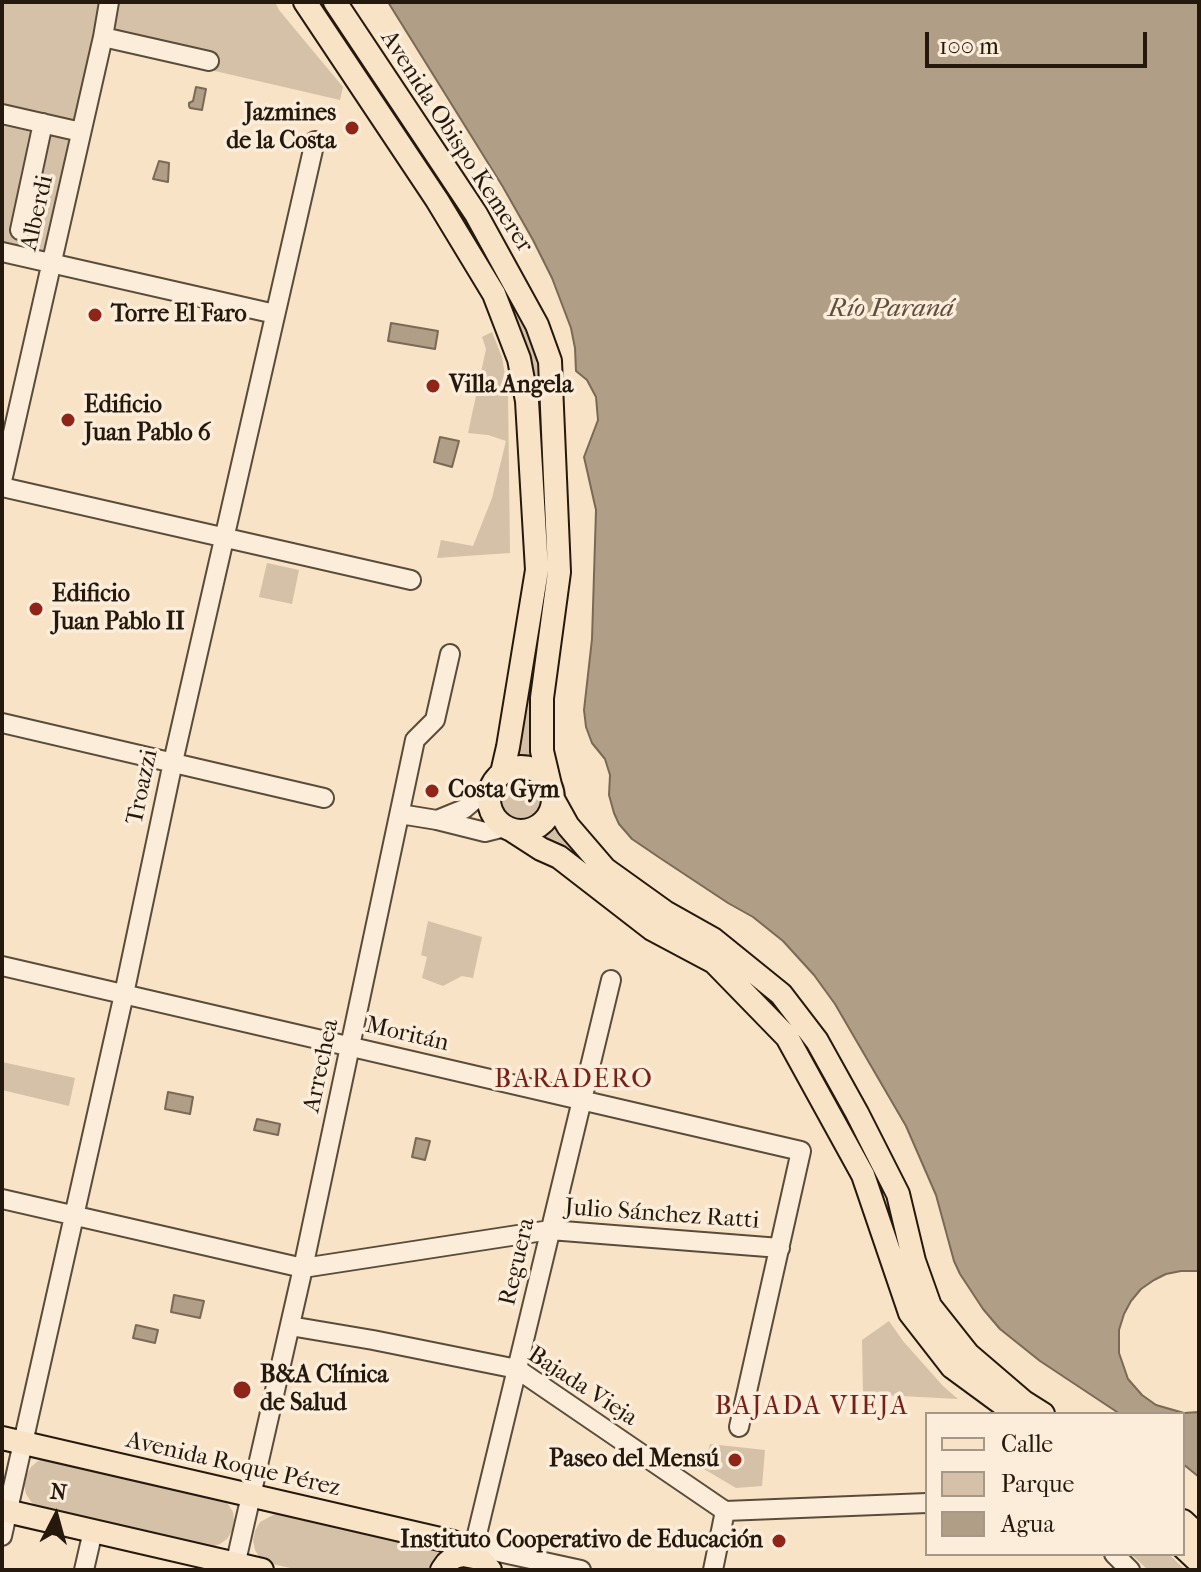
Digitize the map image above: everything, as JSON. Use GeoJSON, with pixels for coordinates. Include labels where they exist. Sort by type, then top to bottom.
{"type":"FeatureCollection","features":[{"type":"Feature","properties":{"kind":"main road","name":"Avenida Obispo Kemerer"},"geometry":{"type":"LineString","coordinates":[[305,2],[437,200],[494,294],[519,359],[527,401],[537,570],[508,747],[489,804],[492,813],[507,828]]}},
{"type":"Feature","properties":{"kind":"main road","name":"Avenida Obispo Kemerer"},"geometry":{"type":"LineString","coordinates":[[335,2],[476,214],[537,325],[550,361],[559,572],[542,698],[542,751],[551,792],[572,831],[605,869],[665,912],[713,939],[781,994],[817,1041],[898,1194],[914,1261],[930,1306],[968,1354],[1040,1412]]}},
{"type":"Feature","properties":{"kind":"main road"},"geometry":{"type":"LineString","coordinates":[[497,779],[512,768],[523,767],[543,776],[551,792],[551,809],[539,825],[519,831],[507,828]]}},
{"type":"Feature","properties":{"kind":"main road"},"geometry":{"type":"LineString","coordinates":[[507,828],[559,857],[652,929],[714,962],[787,1037],[863,1175],[910,1313],[952,1367],[1013,1412]]}},
{"type":"Feature","properties":{"kind":"main road","name":"Avenida Roque Pérez"},"geometry":{"type":"LineString","coordinates":[[13,1441],[465,1549]]}},
{"type":"Feature","properties":{"kind":"main road"},"geometry":{"type":"LineString","coordinates":[[5,1511],[235,1567],[262,1570]]}},
{"type":"Feature","properties":{"kind":"main road"},"geometry":{"type":"LineString","coordinates":[[442,1570],[465,1549],[485,1562],[490,1570]]}},
{"type":"Feature","properties":{"kind":"street","name":"Alberdi"},"geometry":{"type":"LineString","coordinates":[[2,481],[109,2]]}},
{"type":"Feature","properties":{"kind":"street"},"geometry":{"type":"LineString","coordinates":[[103,37],[209,61]]}},
{"type":"Feature","properties":{"kind":"street"},"geometry":{"type":"LineString","coordinates":[[2,114],[81,132]]}},
{"type":"Feature","properties":{"kind":"street"},"geometry":{"type":"LineString","coordinates":[[20,230],[43,123]]}},
{"type":"Feature","properties":{"kind":"street","name":"Troazzi"},"geometry":{"type":"LineString","coordinates":[[2,1536],[13,1441],[75,1216],[173,762],[315,141]]}},
{"type":"Feature","properties":{"kind":"street"},"geometry":{"type":"LineString","coordinates":[[2,252],[275,314]]}},
{"type":"Feature","properties":{"kind":"street"},"geometry":{"type":"LineString","coordinates":[[2,487],[411,580]]}},
{"type":"Feature","properties":{"kind":"street","name":"Arrechea"},"geometry":{"type":"LineString","coordinates":[[235,1567],[303,1268],[415,740],[435,720],[450,654]]}},
{"type":"Feature","properties":{"kind":"street"},"geometry":{"type":"LineString","coordinates":[[2,723],[324,798]]}},
{"type":"Feature","properties":{"kind":"street"},"geometry":{"type":"LineString","coordinates":[[437,820],[464,809],[497,779]]}},
{"type":"Feature","properties":{"kind":"street"},"geometry":{"type":"LineString","coordinates":[[400,814],[485,832],[507,828]]}},
{"type":"Feature","properties":{"kind":"street","name":"Moritán"},"geometry":{"type":"LineString","coordinates":[[2,966],[801,1151],[780,1248]]}},
{"type":"Feature","properties":{"kind":"street","name":"Reguera"},"geometry":{"type":"LineString","coordinates":[[465,1549],[517,1369],[611,980]]}},
{"type":"Feature","properties":{"kind":"street"},"geometry":{"type":"LineString","coordinates":[[2,1199],[303,1268]]}},
{"type":"Feature","properties":{"kind":"street","name":"Julio Sánchez Ratti"},"geometry":{"type":"LineString","coordinates":[[303,1268],[550,1230],[780,1248]]}},
{"type":"Feature","properties":{"kind":"street"},"geometry":{"type":"LineString","coordinates":[[739,1427],[780,1248]]}},
{"type":"Feature","properties":{"kind":"street","name":"Bajada Vieja"},"geometry":{"type":"LineString","coordinates":[[290,1326],[517,1369],[725,1511]]}},
{"type":"Feature","properties":{"kind":"street"},"geometry":{"type":"LineString","coordinates":[[713,1570],[725,1511],[925,1503]]}},
{"type":"Feature","properties":{"kind":"street"},"geometry":{"type":"LineString","coordinates":[[84,1570],[93,1531]]}},
{"type":"Feature","properties":{"kind":"street","name":"Avenida Roque Pérez"},"geometry":{"type":"LineString","coordinates":[[465,1549],[581,1570]]}},
{"type":"Feature","properties":{"kind":"green space"},"geometry":{"type":"Polygon","coordinates":[[[2,2],[275,2],[343,87],[340,100],[107,46],[49,261],[2,251],[2,2]]]}},
{"type":"Feature","properties":{"kind":"green space"},"geometry":{"type":"Polygon","coordinates":[[[317,2],[323,2],[458,202],[533,343],[542,392],[549,571],[532,697],[530,751],[533,762],[513,759],[526,698],[535,395],[527,349],[505,298],[317,2]]]}},
{"type":"Feature","properties":{"kind":"green space"},"geometry":{"type":"Polygon","coordinates":[[[492,332],[502,357],[508,394],[510,553],[437,558],[441,540],[473,546],[492,498],[506,441],[468,433],[486,349],[482,337],[492,332]]]}},
{"type":"Feature","properties":{"kind":"green space"},"geometry":{"type":"Polygon","coordinates":[[[267,563],[299,570],[292,604],[259,597],[267,563]]]}},
{"type":"Feature","properties":{"kind":"green space"},"geometry":{"type":"Polygon","coordinates":[[[521,773],[539,781],[547,799],[539,817],[521,825],[503,817],[495,799],[503,781],[521,773]]]}},
{"type":"Feature","properties":{"kind":"green space"},"geometry":{"type":"Polygon","coordinates":[[[552,816],[584,865],[533,836],[547,827],[552,816]]]}},
{"type":"Feature","properties":{"kind":"green space"},"geometry":{"type":"Polygon","coordinates":[[[428,921],[482,937],[473,978],[462,976],[443,986],[422,978],[427,957],[421,955],[428,921]]]}},
{"type":"Feature","properties":{"kind":"green space"},"geometry":{"type":"Polygon","coordinates":[[[2,1062],[75,1078],[69,1106],[2,1090],[2,1062]]]}},
{"type":"Feature","properties":{"kind":"green space"},"geometry":{"type":"Polygon","coordinates":[[[889,1321],[903,1341],[958,1399],[863,1394],[862,1340],[889,1321]]]}},
{"type":"Feature","properties":{"kind":"green space","name":"Paseo del Mensú"},"geometry":{"type":"Polygon","coordinates":[[[710,1444],[765,1450],[762,1486],[736,1488],[704,1469],[710,1444]]]}},
{"type":"Feature","properties":{"kind":"green space"},"geometry":{"type":"Polygon","coordinates":[[[48,1458],[221,1498],[233,1512],[232,1531],[227,1539],[211,1547],[39,1508],[26,1494],[24,1485],[31,1467],[48,1458]]]}},
{"type":"Feature","properties":{"kind":"green space"},"geometry":{"type":"Polygon","coordinates":[[[277,1513],[445,1550],[429,1570],[299,1570],[268,1563],[255,1550],[253,1540],[260,1522],[277,1513]]]}},
{"type":"Feature","properties":{"kind":"green space"},"geometry":{"type":"Polygon","coordinates":[[[1133,1556],[1171,1556],[1185,1570],[1148,1570],[1133,1556]]]}},
{"type":"Feature","properties":{"kind":"water","name":"Río Paraná"},"geometry":{"type":"Polygon","coordinates":[[[388,2],[1199,2],[1199,1271],[1166,1274],[1141,1289],[1124,1314],[1119,1330],[1119,1353],[1128,1379],[1156,1405],[1180,1412],[1117,1412],[1040,1361],[1000,1329],[960,1274],[936,1195],[906,1126],[835,1004],[814,975],[783,941],[753,917],[632,839],[619,824],[609,795],[610,775],[605,759],[592,743],[584,710],[592,639],[596,510],[584,457],[598,420],[596,397],[587,380],[576,371],[571,328],[552,278],[503,187],[388,2]]]}},
{"type":"Feature","properties":{"kind":"water"},"geometry":{"type":"Polygon","coordinates":[[[196,87],[206,89],[202,110],[189,106],[196,87]]]}},
{"type":"Feature","properties":{"kind":"water"},"geometry":{"type":"Polygon","coordinates":[[[159,161],[169,163],[168,182],[153,179],[159,161]]]}},
{"type":"Feature","properties":{"kind":"water"},"geometry":{"type":"Polygon","coordinates":[[[391,323],[438,331],[435,349],[388,341],[391,323]]]}},
{"type":"Feature","properties":{"kind":"water"},"geometry":{"type":"Polygon","coordinates":[[[440,437],[459,441],[452,467],[434,462],[440,437]]]}},
{"type":"Feature","properties":{"kind":"water"},"geometry":{"type":"Polygon","coordinates":[[[168,1092],[193,1097],[190,1114],[165,1109],[168,1092]]]}},
{"type":"Feature","properties":{"kind":"water"},"geometry":{"type":"Polygon","coordinates":[[[257,1119],[280,1124],[278,1135],[254,1130],[257,1119]]]}},
{"type":"Feature","properties":{"kind":"water"},"geometry":{"type":"Polygon","coordinates":[[[416,1138],[430,1141],[425,1160],[412,1157],[416,1138]]]}},
{"type":"Feature","properties":{"kind":"water"},"geometry":{"type":"Polygon","coordinates":[[[174,1295],[204,1301],[200,1318],[171,1312],[174,1295]]]}},
{"type":"Feature","properties":{"kind":"water"},"geometry":{"type":"Polygon","coordinates":[[[136,1325],[158,1330],[155,1343],[133,1338],[136,1325]]]}},
{"type":"Feature","properties":{"kind":"water","name":"Río Paraná"},"geometry":{"type":"Polygon","coordinates":[[[1199,1412],[1199,1477],[1185,1466],[1185,1413],[1199,1412]]]}},
{"type":"Feature","properties":{"kind":"place","name":"Jazmines de la Costa"},"geometry":{"type":"Point","coordinates":[352,128]}},
{"type":"Feature","properties":{"kind":"place","name":"Torre El Faro"},"geometry":{"type":"Point","coordinates":[95,315]}},
{"type":"Feature","properties":{"kind":"place","name":"Villa Angela"},"geometry":{"type":"Point","coordinates":[433,386]}},
{"type":"Feature","properties":{"kind":"place","name":"Edificio Juan Pablo 6"},"geometry":{"type":"Point","coordinates":[68,420]}},
{"type":"Feature","properties":{"kind":"place","name":"Edificio Juan Pablo II"},"geometry":{"type":"Point","coordinates":[36,609]}},
{"type":"Feature","properties":{"kind":"place","name":"Costa Gym"},"geometry":{"type":"Point","coordinates":[432,791]}},
{"type":"Feature","properties":{"kind":"place","name":"B&A Clínica de Salud"},"geometry":{"type":"Point","coordinates":[242,1390]}},
{"type":"Feature","properties":{"kind":"place","name":"Paseo del Mensú"},"geometry":{"type":"Point","coordinates":[735,1460]}},
{"type":"Feature","properties":{"kind":"place","name":"Instituto Cooperativo de Educación"},"geometry":{"type":"Point","coordinates":[779,1541]}},
{"type":"Feature","properties":{"kind":"district","name":"BARADERO"},"geometry":{"type":"Point","coordinates":[574,1081]}},
{"type":"Feature","properties":{"kind":"district","name":"BAJADA VIEJA"},"geometry":{"type":"Point","coordinates":[812,1408]}}]}
